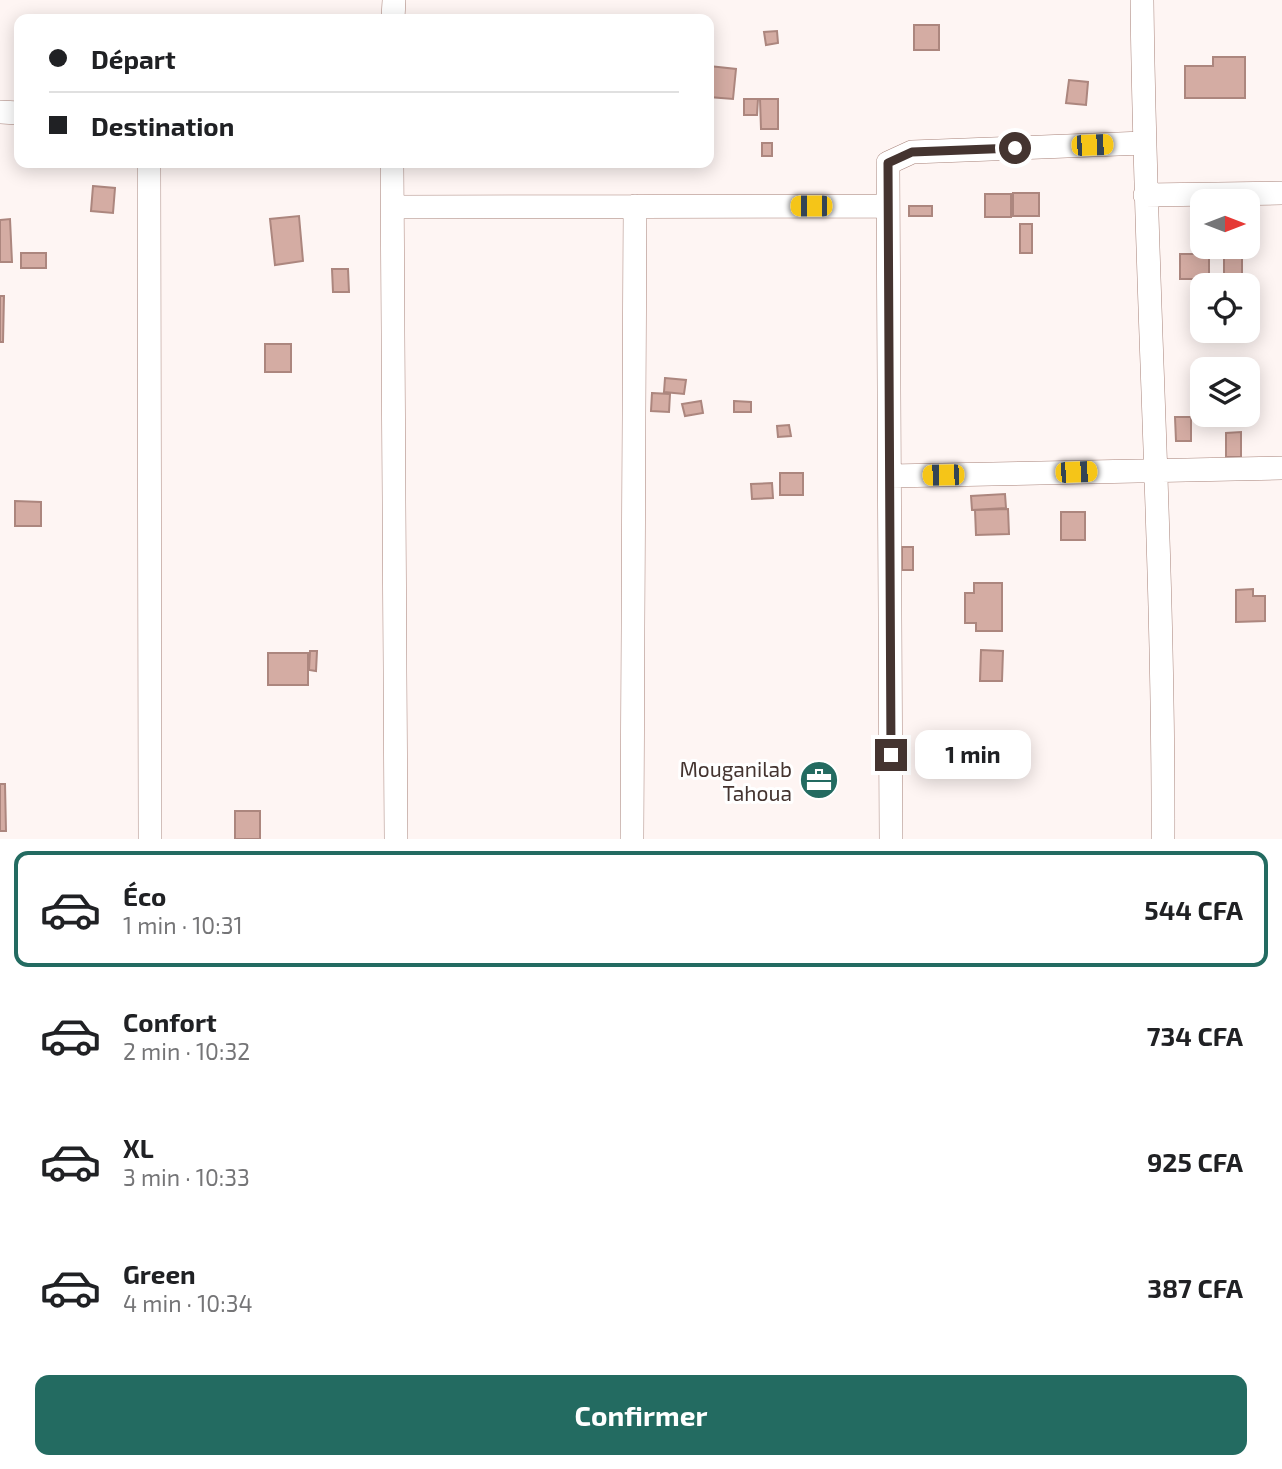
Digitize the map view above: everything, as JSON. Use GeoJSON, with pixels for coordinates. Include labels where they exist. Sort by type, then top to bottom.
{"type":"FeatureCollection","features":[{"type":"Feature","properties":{"kind":"street"},"geometry":{"type":"LineString","coordinates":[[1142,0],[1144,143],[1164,713],[1163,839]]}},
{"type":"Feature","properties":{"kind":"street"},"geometry":{"type":"LineString","coordinates":[[891,839],[888,163],[912,152],[1144,143]]}},
{"type":"Feature","properties":{"kind":"street"},"geometry":{"type":"LineString","coordinates":[[149,168],[150,839]]}},
{"type":"Feature","properties":{"kind":"street"},"geometry":{"type":"LineString","coordinates":[[392,168],[396,839]]}},
{"type":"Feature","properties":{"kind":"street"},"geometry":{"type":"LineString","coordinates":[[1146,195],[1282,193]]}},
{"type":"Feature","properties":{"kind":"street"},"geometry":{"type":"LineString","coordinates":[[632,839],[635,206]]}},
{"type":"Feature","properties":{"kind":"street"},"geometry":{"type":"LineString","coordinates":[[393,207],[887,206]]}},
{"type":"Feature","properties":{"kind":"street"},"geometry":{"type":"LineString","coordinates":[[890,476],[1282,468]]}},
{"type":"Feature","properties":{"kind":"building"},"geometry":{"type":"Polygon","coordinates":[[[914,25],[939,25],[939,50],[914,50],[914,25]]]}},
{"type":"Feature","properties":{"kind":"building"},"geometry":{"type":"Polygon","coordinates":[[[777,31],[778,43],[766,45],[764,32],[777,31]]]}},
{"type":"Feature","properties":{"kind":"building"},"geometry":{"type":"Polygon","coordinates":[[[1213,57],[1245,57],[1245,98],[1185,98],[1185,66],[1213,66],[1213,57]]]}},
{"type":"Feature","properties":{"kind":"building"},"geometry":{"type":"Polygon","coordinates":[[[714,67],[736,69],[733,99],[714,97],[714,67]]]}},
{"type":"Feature","properties":{"kind":"building"},"geometry":{"type":"Polygon","coordinates":[[[1069,80],[1088,82],[1086,105],[1066,103],[1069,80]]]}},
{"type":"Feature","properties":{"kind":"building"},"geometry":{"type":"Polygon","coordinates":[[[744,99],[758,99],[757,115],[744,115],[744,99]]]}},
{"type":"Feature","properties":{"kind":"building"},"geometry":{"type":"Polygon","coordinates":[[[760,99],[778,99],[778,129],[761,129],[760,99]]]}},
{"type":"Feature","properties":{"kind":"building"},"geometry":{"type":"Polygon","coordinates":[[[762,143],[772,143],[772,156],[762,156],[762,143]]]}},
{"type":"Feature","properties":{"kind":"building"},"geometry":{"type":"Polygon","coordinates":[[[93,186],[115,188],[113,213],[91,211],[93,186]]]}},
{"type":"Feature","properties":{"kind":"building"},"geometry":{"type":"Polygon","coordinates":[[[1013,193],[1039,193],[1039,216],[1013,216],[1013,193]]]}},
{"type":"Feature","properties":{"kind":"building"},"geometry":{"type":"Polygon","coordinates":[[[985,194],[1011,194],[1011,217],[985,217],[985,194]]]}},
{"type":"Feature","properties":{"kind":"building"},"geometry":{"type":"Polygon","coordinates":[[[909,206],[932,206],[932,216],[909,216],[909,206]]]}},
{"type":"Feature","properties":{"kind":"building"},"geometry":{"type":"Polygon","coordinates":[[[299,216],[303,261],[275,265],[270,219],[299,216]]]}},
{"type":"Feature","properties":{"kind":"building"},"geometry":{"type":"Polygon","coordinates":[[[10,219],[12,262],[0,262],[0,220],[10,219]]]}},
{"type":"Feature","properties":{"kind":"building"},"geometry":{"type":"Polygon","coordinates":[[[1020,224],[1032,224],[1032,253],[1020,253],[1020,224]]]}},
{"type":"Feature","properties":{"kind":"building"},"geometry":{"type":"Polygon","coordinates":[[[21,253],[46,253],[46,268],[21,268],[21,253]]]}},
{"type":"Feature","properties":{"kind":"building"},"geometry":{"type":"Polygon","coordinates":[[[1180,254],[1190,254],[1190,259],[1209,259],[1209,273],[1190,273],[1190,279],[1180,279],[1180,254]]]}},
{"type":"Feature","properties":{"kind":"building"},"geometry":{"type":"Polygon","coordinates":[[[1224,259],[1242,259],[1242,273],[1224,273],[1224,259]]]}},
{"type":"Feature","properties":{"kind":"building"},"geometry":{"type":"Polygon","coordinates":[[[332,269],[348,269],[349,292],[333,292],[332,269]]]}},
{"type":"Feature","properties":{"kind":"building"},"geometry":{"type":"Polygon","coordinates":[[[0,296],[4,296],[3,342],[0,342],[0,296]]]}},
{"type":"Feature","properties":{"kind":"building"},"geometry":{"type":"Polygon","coordinates":[[[265,344],[291,344],[291,372],[265,372],[265,344]]]}},
{"type":"Feature","properties":{"kind":"building"},"geometry":{"type":"Polygon","coordinates":[[[665,378],[686,380],[684,394],[664,392],[665,378]]]}},
{"type":"Feature","properties":{"kind":"building"},"geometry":{"type":"Polygon","coordinates":[[[652,393],[670,394],[669,412],[651,411],[652,393]]]}},
{"type":"Feature","properties":{"kind":"building"},"geometry":{"type":"Polygon","coordinates":[[[701,401],[703,413],[685,416],[682,404],[701,401]]]}},
{"type":"Feature","properties":{"kind":"building"},"geometry":{"type":"Polygon","coordinates":[[[734,401],[751,402],[751,412],[734,412],[734,401]]]}},
{"type":"Feature","properties":{"kind":"building"},"geometry":{"type":"Polygon","coordinates":[[[1175,417],[1190,417],[1191,441],[1176,441],[1175,417]]]}},
{"type":"Feature","properties":{"kind":"building"},"geometry":{"type":"Polygon","coordinates":[[[789,425],[791,436],[778,437],[777,426],[789,425]]]}},
{"type":"Feature","properties":{"kind":"building"},"geometry":{"type":"Polygon","coordinates":[[[1241,432],[1241,457],[1226,457],[1226,433],[1241,432]]]}},
{"type":"Feature","properties":{"kind":"building"},"geometry":{"type":"Polygon","coordinates":[[[780,473],[803,473],[803,495],[780,495],[780,473]]]}},
{"type":"Feature","properties":{"kind":"building"},"geometry":{"type":"Polygon","coordinates":[[[772,483],[773,498],[752,499],[751,484],[772,483]]]}},
{"type":"Feature","properties":{"kind":"building"},"geometry":{"type":"Polygon","coordinates":[[[1005,494],[1006,508],[972,510],[971,496],[1005,494]]]}},
{"type":"Feature","properties":{"kind":"building"},"geometry":{"type":"Polygon","coordinates":[[[15,501],[41,502],[41,526],[15,526],[15,501]]]}},
{"type":"Feature","properties":{"kind":"building"},"geometry":{"type":"Polygon","coordinates":[[[1008,509],[1009,534],[976,535],[975,510],[1008,509]]]}},
{"type":"Feature","properties":{"kind":"building"},"geometry":{"type":"Polygon","coordinates":[[[1061,512],[1085,512],[1085,540],[1061,540],[1061,512]]]}},
{"type":"Feature","properties":{"kind":"building"},"geometry":{"type":"Polygon","coordinates":[[[902,547],[913,547],[913,570],[902,570],[902,547]]]}},
{"type":"Feature","properties":{"kind":"building"},"geometry":{"type":"Polygon","coordinates":[[[974,583],[1002,583],[1002,631],[976,631],[976,623],[965,623],[965,593],[974,593],[974,583]]]}},
{"type":"Feature","properties":{"kind":"building"},"geometry":{"type":"Polygon","coordinates":[[[1253,589],[1253,596],[1265,596],[1265,621],[1236,622],[1236,590],[1253,589]]]}},
{"type":"Feature","properties":{"kind":"building"},"geometry":{"type":"Polygon","coordinates":[[[981,650],[1003,651],[1002,681],[980,681],[981,650]]]}},
{"type":"Feature","properties":{"kind":"building"},"geometry":{"type":"Polygon","coordinates":[[[310,651],[317,651],[316,671],[309,670],[310,651]]]}},
{"type":"Feature","properties":{"kind":"building"},"geometry":{"type":"Polygon","coordinates":[[[268,653],[308,653],[308,685],[268,685],[268,653]]]}},
{"type":"Feature","properties":{"kind":"building"},"geometry":{"type":"Polygon","coordinates":[[[0,784],[5,784],[6,831],[0,831],[0,784]]]}},
{"type":"Feature","properties":{"kind":"building"},"geometry":{"type":"Polygon","coordinates":[[[235,811],[260,811],[260,839],[235,839],[235,811]]]}},
{"type":"Feature","properties":{"kind":"place","name":"Mouganilab Tahoua"},"geometry":{"type":"Point","coordinates":[819,780]}},
{"type":"Feature","properties":{"kind":"route"},"geometry":{"type":"LineString","coordinates":[[891,755],[888,163],[912,152],[1015,148]]}}]}
